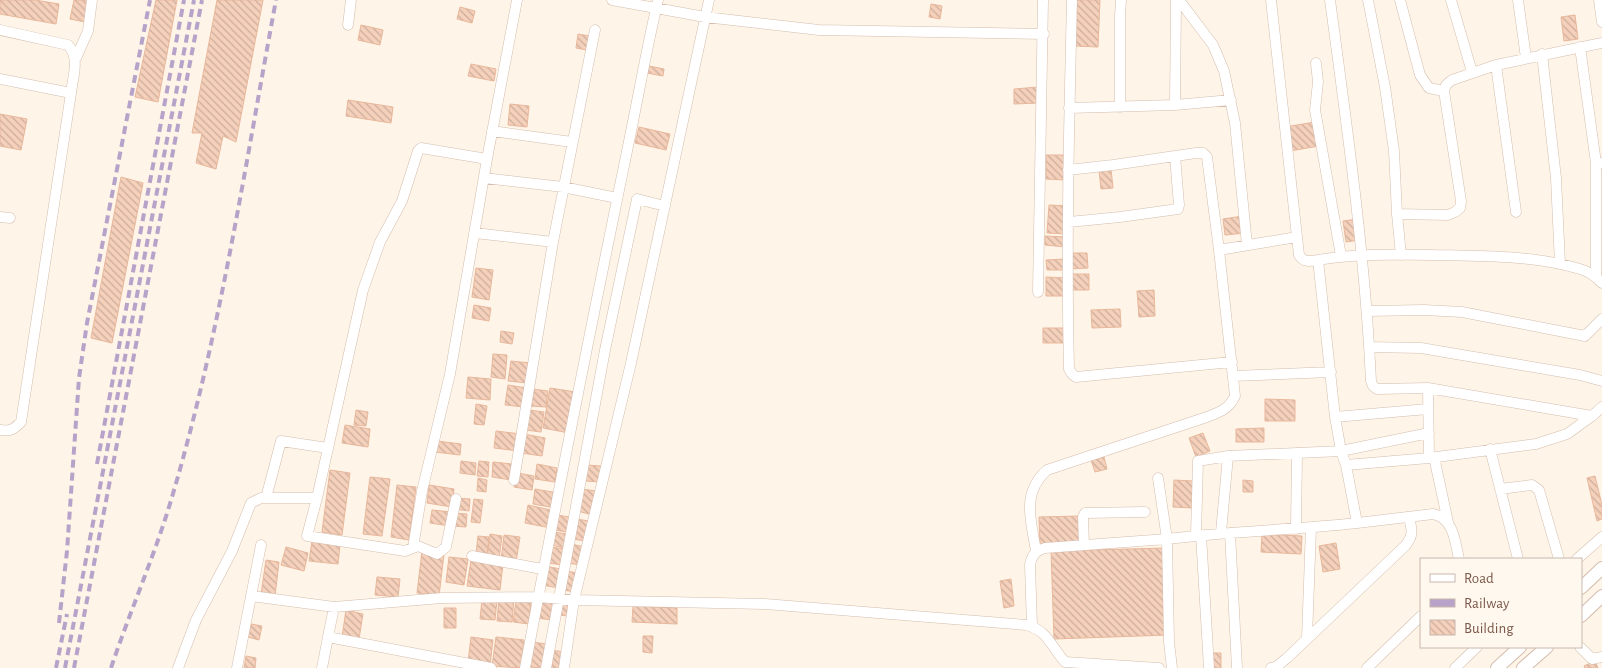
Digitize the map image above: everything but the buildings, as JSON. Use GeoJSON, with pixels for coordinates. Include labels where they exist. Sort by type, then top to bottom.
{"type":"FeatureCollection","features":[{"type":"Feature","properties":{"kind":"street"},"geometry":{"type":"LineString","coordinates":[[0,430],[15,429],[21,422],[76,58],[88,31],[92,0]]}},
{"type":"Feature","properties":{"kind":"street"},"geometry":{"type":"LineString","coordinates":[[348,25],[351,0]]}},
{"type":"Feature","properties":{"kind":"street"},"geometry":{"type":"LineString","coordinates":[[413,548],[422,491],[450,374],[492,131],[517,0]]}},
{"type":"Feature","properties":{"kind":"street"},"geometry":{"type":"LineString","coordinates":[[612,0],[657,4],[706,17],[819,30],[1044,34]]}},
{"type":"Feature","properties":{"kind":"street"},"geometry":{"type":"LineString","coordinates":[[564,668],[574,600],[631,363],[709,0]]}},
{"type":"Feature","properties":{"kind":"street"},"geometry":{"type":"LineString","coordinates":[[1038,292],[1044,34],[1043,0]]}},
{"type":"Feature","properties":{"kind":"street"},"geometry":{"type":"LineString","coordinates":[[1072,0],[1068,170],[1069,369],[1076,377],[1232,362]]}},
{"type":"Feature","properties":{"kind":"street"},"geometry":{"type":"LineString","coordinates":[[1120,106],[1121,0]]}},
{"type":"Feature","properties":{"kind":"street"},"geometry":{"type":"LineString","coordinates":[[1175,105],[1178,0]]}},
{"type":"Feature","properties":{"kind":"street"},"geometry":{"type":"LineString","coordinates":[[1178,0],[1213,45],[1224,71],[1231,100],[1247,245]]}},
{"type":"Feature","properties":{"kind":"street"},"geometry":{"type":"LineString","coordinates":[[1272,0],[1299,255],[1302,259],[1307,262],[1341,256],[1363,255],[1524,258],[1581,269],[1599,280]]}},
{"type":"Feature","properties":{"kind":"street"},"geometry":{"type":"LineString","coordinates":[[1330,0],[1363,255],[1368,310],[1371,381],[1373,386],[1377,389],[1428,388],[1592,416]]}},
{"type":"Feature","properties":{"kind":"street"},"geometry":{"type":"LineString","coordinates":[[1368,0],[1385,86],[1394,150],[1396,214],[1401,255]]}},
{"type":"Feature","properties":{"kind":"street"},"geometry":{"type":"LineString","coordinates":[[1400,0],[1420,75],[1429,88],[1444,90]]}},
{"type":"Feature","properties":{"kind":"street"},"geometry":{"type":"LineString","coordinates":[[1451,0],[1472,72]]}},
{"type":"Feature","properties":{"kind":"street"},"geometry":{"type":"LineString","coordinates":[[1518,0],[1526,58]]}},
{"type":"Feature","properties":{"kind":"street"},"geometry":{"type":"LineString","coordinates":[[1599,0],[1602,22]]}},
{"type":"Feature","properties":{"kind":"street"},"geometry":{"type":"LineString","coordinates":[[525,668],[542,569],[551,533],[657,4]]}},
{"type":"Feature","properties":{"kind":"street"},"geometry":{"type":"LineString","coordinates":[[0,30],[68,45],[76,58]]}},
{"type":"Feature","properties":{"kind":"street"},"geometry":{"type":"LineString","coordinates":[[514,480],[552,242],[595,30]]}},
{"type":"Feature","properties":{"kind":"street"},"geometry":{"type":"LineString","coordinates":[[1396,214],[1448,214],[1456,212],[1460,208],[1461,201],[1444,90],[1446,85],[1452,80],[1496,65],[1542,54],[1602,44]]}},
{"type":"Feature","properties":{"kind":"street"},"geometry":{"type":"LineString","coordinates":[[1580,47],[1599,163],[1599,280]]}},
{"type":"Feature","properties":{"kind":"street"},"geometry":{"type":"LineString","coordinates":[[1542,54],[1556,178],[1560,264]]}},
{"type":"Feature","properties":{"kind":"street"},"geometry":{"type":"LineString","coordinates":[[1316,63],[1318,82],[1315,110],[1341,256]]}},
{"type":"Feature","properties":{"kind":"street"},"geometry":{"type":"LineString","coordinates":[[1496,65],[1516,212]]}},
{"type":"Feature","properties":{"kind":"street"},"geometry":{"type":"LineString","coordinates":[[0,79],[71,93]]}},
{"type":"Feature","properties":{"kind":"street"},"geometry":{"type":"LineString","coordinates":[[1069,108],[1175,105],[1231,100]]}},
{"type":"Feature","properties":{"kind":"street"},"geometry":{"type":"LineString","coordinates":[[492,131],[572,142]]}},
{"type":"Feature","properties":{"kind":"street"},"geometry":{"type":"LineString","coordinates":[[456,498],[446,547],[436,554],[418,546],[405,551],[307,536],[363,290],[380,242],[402,200],[418,151],[421,148],[487,159]]}},
{"type":"Feature","properties":{"kind":"street"},"geometry":{"type":"LineString","coordinates":[[1036,551],[1029,511],[1032,494],[1038,478],[1047,470],[1222,412],[1231,405],[1235,396],[1207,157],[1203,153],[1196,153],[1068,170]]}},
{"type":"Feature","properties":{"kind":"street"},"geometry":{"type":"LineString","coordinates":[[1069,222],[1120,218],[1178,209],[1175,156]]}},
{"type":"Feature","properties":{"kind":"street"},"geometry":{"type":"LineString","coordinates":[[484,178],[563,187],[637,199],[665,206]]}},
{"type":"Feature","properties":{"kind":"street"},"geometry":{"type":"LineString","coordinates":[[546,668],[605,350],[637,199]]}},
{"type":"Feature","properties":{"kind":"street"},"geometry":{"type":"LineString","coordinates":[[475,233],[552,242]]}},
{"type":"Feature","properties":{"kind":"street"},"geometry":{"type":"LineString","coordinates":[[1219,250],[1297,237]]}},
{"type":"Feature","properties":{"kind":"street"},"geometry":{"type":"LineString","coordinates":[[1318,260],[1335,417],[1357,523]]}},
{"type":"Feature","properties":{"kind":"street"},"geometry":{"type":"LineString","coordinates":[[1368,310],[1462,312],[1585,336],[1602,319]]}},
{"type":"Feature","properties":{"kind":"street"},"geometry":{"type":"LineString","coordinates":[[1369,347],[1421,348],[1580,375],[1602,381]]}},
{"type":"Feature","properties":{"kind":"street"},"geometry":{"type":"LineString","coordinates":[[1233,376],[1331,372]]}},
{"type":"Feature","properties":{"kind":"street"},"geometry":{"type":"LineString","coordinates":[[1428,388],[1429,434],[1432,457],[1459,558]]}},
{"type":"Feature","properties":{"kind":"street"},"geometry":{"type":"LineString","coordinates":[[1346,465],[1536,444],[1567,434],[1602,407]]}},
{"type":"Feature","properties":{"kind":"street"},"geometry":{"type":"LineString","coordinates":[[1335,417],[1428,409]]}},
{"type":"Feature","properties":{"kind":"street"},"geometry":{"type":"LineString","coordinates":[[1209,668],[1198,535],[1198,461],[1228,456],[1341,451],[1429,434]]}},
{"type":"Feature","properties":{"kind":"street"},"geometry":{"type":"LineString","coordinates":[[266,498],[282,441],[328,448]]}},
{"type":"Feature","properties":{"kind":"street"},"geometry":{"type":"LineString","coordinates":[[1490,449],[1518,558]]}},
{"type":"Feature","properties":{"kind":"street"},"geometry":{"type":"LineString","coordinates":[[1296,529],[1297,453]]}},
{"type":"Feature","properties":{"kind":"street"},"geometry":{"type":"LineString","coordinates":[[1228,456],[1226,533],[1237,668]]}},
{"type":"Feature","properties":{"kind":"street"},"geometry":{"type":"LineString","coordinates":[[1158,478],[1167,539],[1169,642],[1172,668]]}},
{"type":"Feature","properties":{"kind":"street"},"geometry":{"type":"LineString","coordinates":[[1500,489],[1532,485],[1539,490],[1559,558]]}},
{"type":"Feature","properties":{"kind":"street"},"geometry":{"type":"LineString","coordinates":[[178,668],[196,620],[232,551],[251,503],[256,499],[266,498],[317,498]]}},
{"type":"Feature","properties":{"kind":"street"},"geometry":{"type":"LineString","coordinates":[[1084,545],[1083,517],[1085,513],[1145,512]]}},
{"type":"Feature","properties":{"kind":"street"},"geometry":{"type":"LineString","coordinates":[[1032,626],[1031,558],[1036,551],[1044,548],[1311,528],[1433,514],[1442,516],[1448,523]]}},
{"type":"Feature","properties":{"kind":"street"},"geometry":{"type":"LineString","coordinates":[[1272,668],[1288,658],[1405,546],[1411,538],[1412,530],[1409,517]]}},
{"type":"Feature","properties":{"kind":"street"},"geometry":{"type":"LineString","coordinates":[[1307,638],[1311,528]]}},
{"type":"Feature","properties":{"kind":"street"},"geometry":{"type":"LineString","coordinates":[[1578,558],[1602,537]]}},
{"type":"Feature","properties":{"kind":"street"},"geometry":{"type":"LineString","coordinates":[[237,668],[261,545]]}},
{"type":"Feature","properties":{"kind":"street"},"geometry":{"type":"LineString","coordinates":[[472,556],[542,569]]}},
{"type":"Feature","properties":{"kind":"street"},"geometry":{"type":"LineString","coordinates":[[1582,587],[1602,568]]}},
{"type":"Feature","properties":{"kind":"street"},"geometry":{"type":"LineString","coordinates":[[251,596],[334,607],[442,598],[538,597],[574,600],[764,604],[856,610],[1032,626],[1050,639],[1065,662],[1159,668]]}},
{"type":"Feature","properties":{"kind":"street"},"geometry":{"type":"LineString","coordinates":[[1582,615],[1602,596]]}},
{"type":"Feature","properties":{"kind":"street"},"geometry":{"type":"LineString","coordinates":[[322,668],[334,607]]}},
{"type":"Feature","properties":{"kind":"street"},"geometry":{"type":"LineString","coordinates":[[1367,668],[1420,617]]}},
{"type":"Feature","properties":{"kind":"street"},"geometry":{"type":"LineString","coordinates":[[328,637],[490,668]]}},
{"type":"Feature","properties":{"kind":"street"},"geometry":{"type":"LineString","coordinates":[[1455,668],[1476,648]]}},
{"type":"Feature","properties":{"kind":"street"},"geometry":{"type":"LineString","coordinates":[[1523,668],[1546,648]]}},
{"type":"Feature","properties":{"kind":"street"},"geometry":{"type":"LineString","coordinates":[[1581,648],[1592,659],[1602,657]]}},
{"type":"Feature","properties":{"kind":"street"},"geometry":{"type":"LineString","coordinates":[[1497,668],[1514,649]]}},
{"type":"Feature","properties":{"kind":"railway"},"geometry":{"type":"LineString","coordinates":[[59,623],[67,551],[79,378],[87,323],[150,0]]}},
{"type":"Feature","properties":{"kind":"railway"},"geometry":{"type":"LineString","coordinates":[[97,464],[184,0]]}},
{"type":"Feature","properties":{"kind":"railway"},"geometry":{"type":"LineString","coordinates":[[65,668],[194,0]]}},
{"type":"Feature","properties":{"kind":"railway"},"geometry":{"type":"LineString","coordinates":[[74,668],[202,0]]}},
{"type":"Feature","properties":{"kind":"railway"},"geometry":{"type":"LineString","coordinates":[[111,668],[165,519],[189,436],[218,312],[276,0]]}},
{"type":"Feature","properties":{"kind":"railway"},"geometry":{"type":"LineString","coordinates":[[56,668],[67,614]]}}]}
